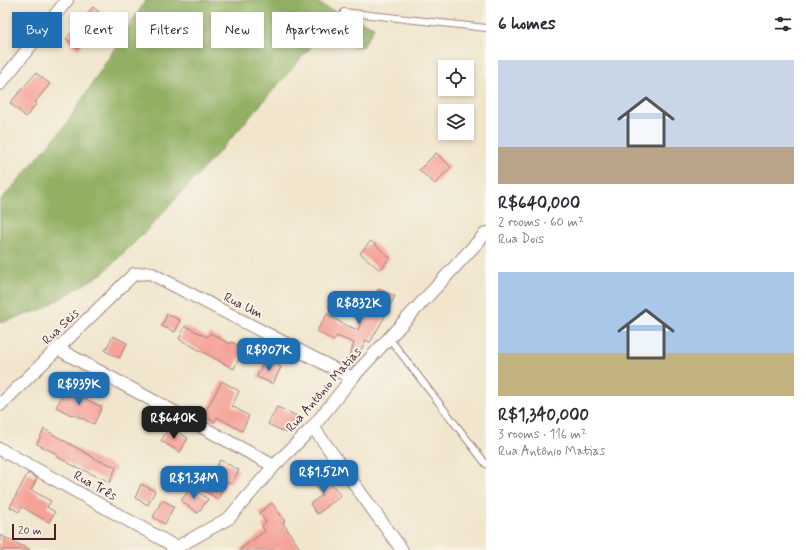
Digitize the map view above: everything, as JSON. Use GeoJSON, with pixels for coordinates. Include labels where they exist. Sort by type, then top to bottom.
{"type":"FeatureCollection","features":[{"type":"Feature","properties":{"kind":"street"},"geometry":{"type":"LineString","coordinates":[[0,84],[67,0]]}},
{"type":"Feature","properties":{"kind":"street","name":"Rua Antônio Matias"},"geometry":{"type":"LineString","coordinates":[[174,549],[229,518],[274,466],[313,427],[352,378],[486,233]]}},
{"type":"Feature","properties":{"kind":"street","name":"Rua Seis"},"geometry":{"type":"LineString","coordinates":[[0,405],[134,274],[142,273]]}},
{"type":"Feature","properties":{"kind":"street","name":"Rua Um"},"geometry":{"type":"LineString","coordinates":[[142,273],[150,273],[352,378]]}},
{"type":"Feature","properties":{"kind":"street"},"geometry":{"type":"LineString","coordinates":[[58,349],[274,466]]}},
{"type":"Feature","properties":{"kind":"street"},"geometry":{"type":"LineString","coordinates":[[313,427],[402,550]]}},
{"type":"Feature","properties":{"kind":"street","name":"Rua Três"},"geometry":{"type":"LineString","coordinates":[[0,449],[174,549]]}},
{"type":"Feature","properties":{"kind":"lane"},"geometry":{"type":"LineString","coordinates":[[363,14],[486,28]]}},
{"type":"Feature","properties":{"kind":"lane"},"geometry":{"type":"LineString","coordinates":[[389,338],[486,464]]}},
{"type":"Feature","properties":{"kind":"green space"},"geometry":{"type":"Polygon","coordinates":[[[146,0],[313,0],[337,12],[272,12],[272,48],[310,48],[228,142],[150,227],[103,273],[43,309],[0,323],[0,200],[65,126],[115,48],[128,48],[128,28],[136,16],[136,48],[203,48],[203,12],[138,12],[146,0]]]}},
{"type":"Feature","properties":{"kind":"green space"},"geometry":{"type":"Polygon","coordinates":[[[363,23],[374,27],[363,47],[363,23]]]}},
{"type":"Feature","properties":{"kind":"building"},"geometry":{"type":"Polygon","coordinates":[[[93,7],[99,12],[89,12],[93,7]]]}},
{"type":"Feature","properties":{"kind":"building"},"geometry":{"type":"Polygon","coordinates":[[[70,34],[70,42],[66,39],[70,34]]]}},
{"type":"Feature","properties":{"kind":"building"},"geometry":{"type":"Polygon","coordinates":[[[36,73],[50,84],[35,102],[37,103],[26,117],[10,103],[36,73]]]}},
{"type":"Feature","properties":{"kind":"building"},"geometry":{"type":"Polygon","coordinates":[[[436,153],[451,167],[435,184],[419,170],[436,153]]]}},
{"type":"Feature","properties":{"kind":"building"},"geometry":{"type":"Polygon","coordinates":[[[371,241],[390,258],[380,270],[360,253],[371,241]]]}},
{"type":"Feature","properties":{"kind":"building"},"geometry":{"type":"Polygon","coordinates":[[[378,289],[395,296],[370,342],[366,340],[355,362],[349,359],[354,343],[337,336],[333,341],[317,331],[327,314],[343,324],[358,330],[365,309],[371,312],[378,289]]]}},
{"type":"Feature","properties":{"kind":"building"},"geometry":{"type":"Polygon","coordinates":[[[167,314],[180,320],[175,332],[162,326],[167,314]]]}},
{"type":"Feature","properties":{"kind":"building"},"geometry":{"type":"Polygon","coordinates":[[[185,326],[207,337],[210,333],[230,344],[231,342],[244,348],[234,369],[179,339],[185,326]]]}},
{"type":"Feature","properties":{"kind":"building"},"geometry":{"type":"Polygon","coordinates":[[[113,336],[127,343],[119,358],[105,351],[113,336]]]}},
{"type":"Feature","properties":{"kind":"building"},"geometry":{"type":"Polygon","coordinates":[[[264,360],[281,367],[273,384],[257,377],[264,360]]]}},
{"type":"Feature","properties":{"kind":"building"},"geometry":{"type":"Polygon","coordinates":[[[222,381],[239,391],[232,406],[249,416],[242,431],[217,417],[215,422],[203,416],[222,381]]]}},
{"type":"Feature","properties":{"kind":"building"},"geometry":{"type":"Polygon","coordinates":[[[67,387],[82,396],[81,397],[102,407],[94,424],[56,407],[67,387]]]}},
{"type":"Feature","properties":{"kind":"building"},"geometry":{"type":"Polygon","coordinates":[[[277,407],[297,416],[287,433],[268,424],[277,407]]]}},
{"type":"Feature","properties":{"kind":"building"},"geometry":{"type":"Polygon","coordinates":[[[169,427],[188,438],[180,452],[161,441],[169,427]]]}},
{"type":"Feature","properties":{"kind":"building"},"geometry":{"type":"Polygon","coordinates":[[[44,429],[101,462],[116,467],[110,482],[83,471],[56,456],[57,454],[37,444],[44,429]]]}},
{"type":"Feature","properties":{"kind":"building"},"geometry":{"type":"Polygon","coordinates":[[[220,460],[239,470],[231,484],[227,482],[218,499],[203,490],[220,460]]]}},
{"type":"Feature","properties":{"kind":"building"},"geometry":{"type":"Polygon","coordinates":[[[28,473],[37,478],[31,490],[51,501],[47,507],[55,512],[49,522],[22,507],[19,512],[10,507],[28,473]]]}},
{"type":"Feature","properties":{"kind":"building"},"geometry":{"type":"Polygon","coordinates":[[[323,473],[341,496],[317,514],[310,504],[322,495],[312,481],[323,473]]]}},
{"type":"Feature","properties":{"kind":"building"},"geometry":{"type":"Polygon","coordinates":[[[141,484],[155,491],[148,505],[135,498],[141,484]]]}},
{"type":"Feature","properties":{"kind":"building"},"geometry":{"type":"Polygon","coordinates":[[[191,487],[208,499],[198,513],[181,501],[191,487]]]}},
{"type":"Feature","properties":{"kind":"building"},"geometry":{"type":"Polygon","coordinates":[[[162,500],[174,506],[165,524],[153,517],[162,500]]]}},
{"type":"Feature","properties":{"kind":"building"},"geometry":{"type":"Polygon","coordinates":[[[272,503],[285,521],[283,523],[301,550],[239,550],[265,531],[262,526],[266,522],[259,513],[272,503]]]}},
{"type":"Feature","properties":{"kind":"building"},"geometry":{"type":"Polygon","coordinates":[[[0,535],[30,550],[0,550],[0,535]]]}}]}
